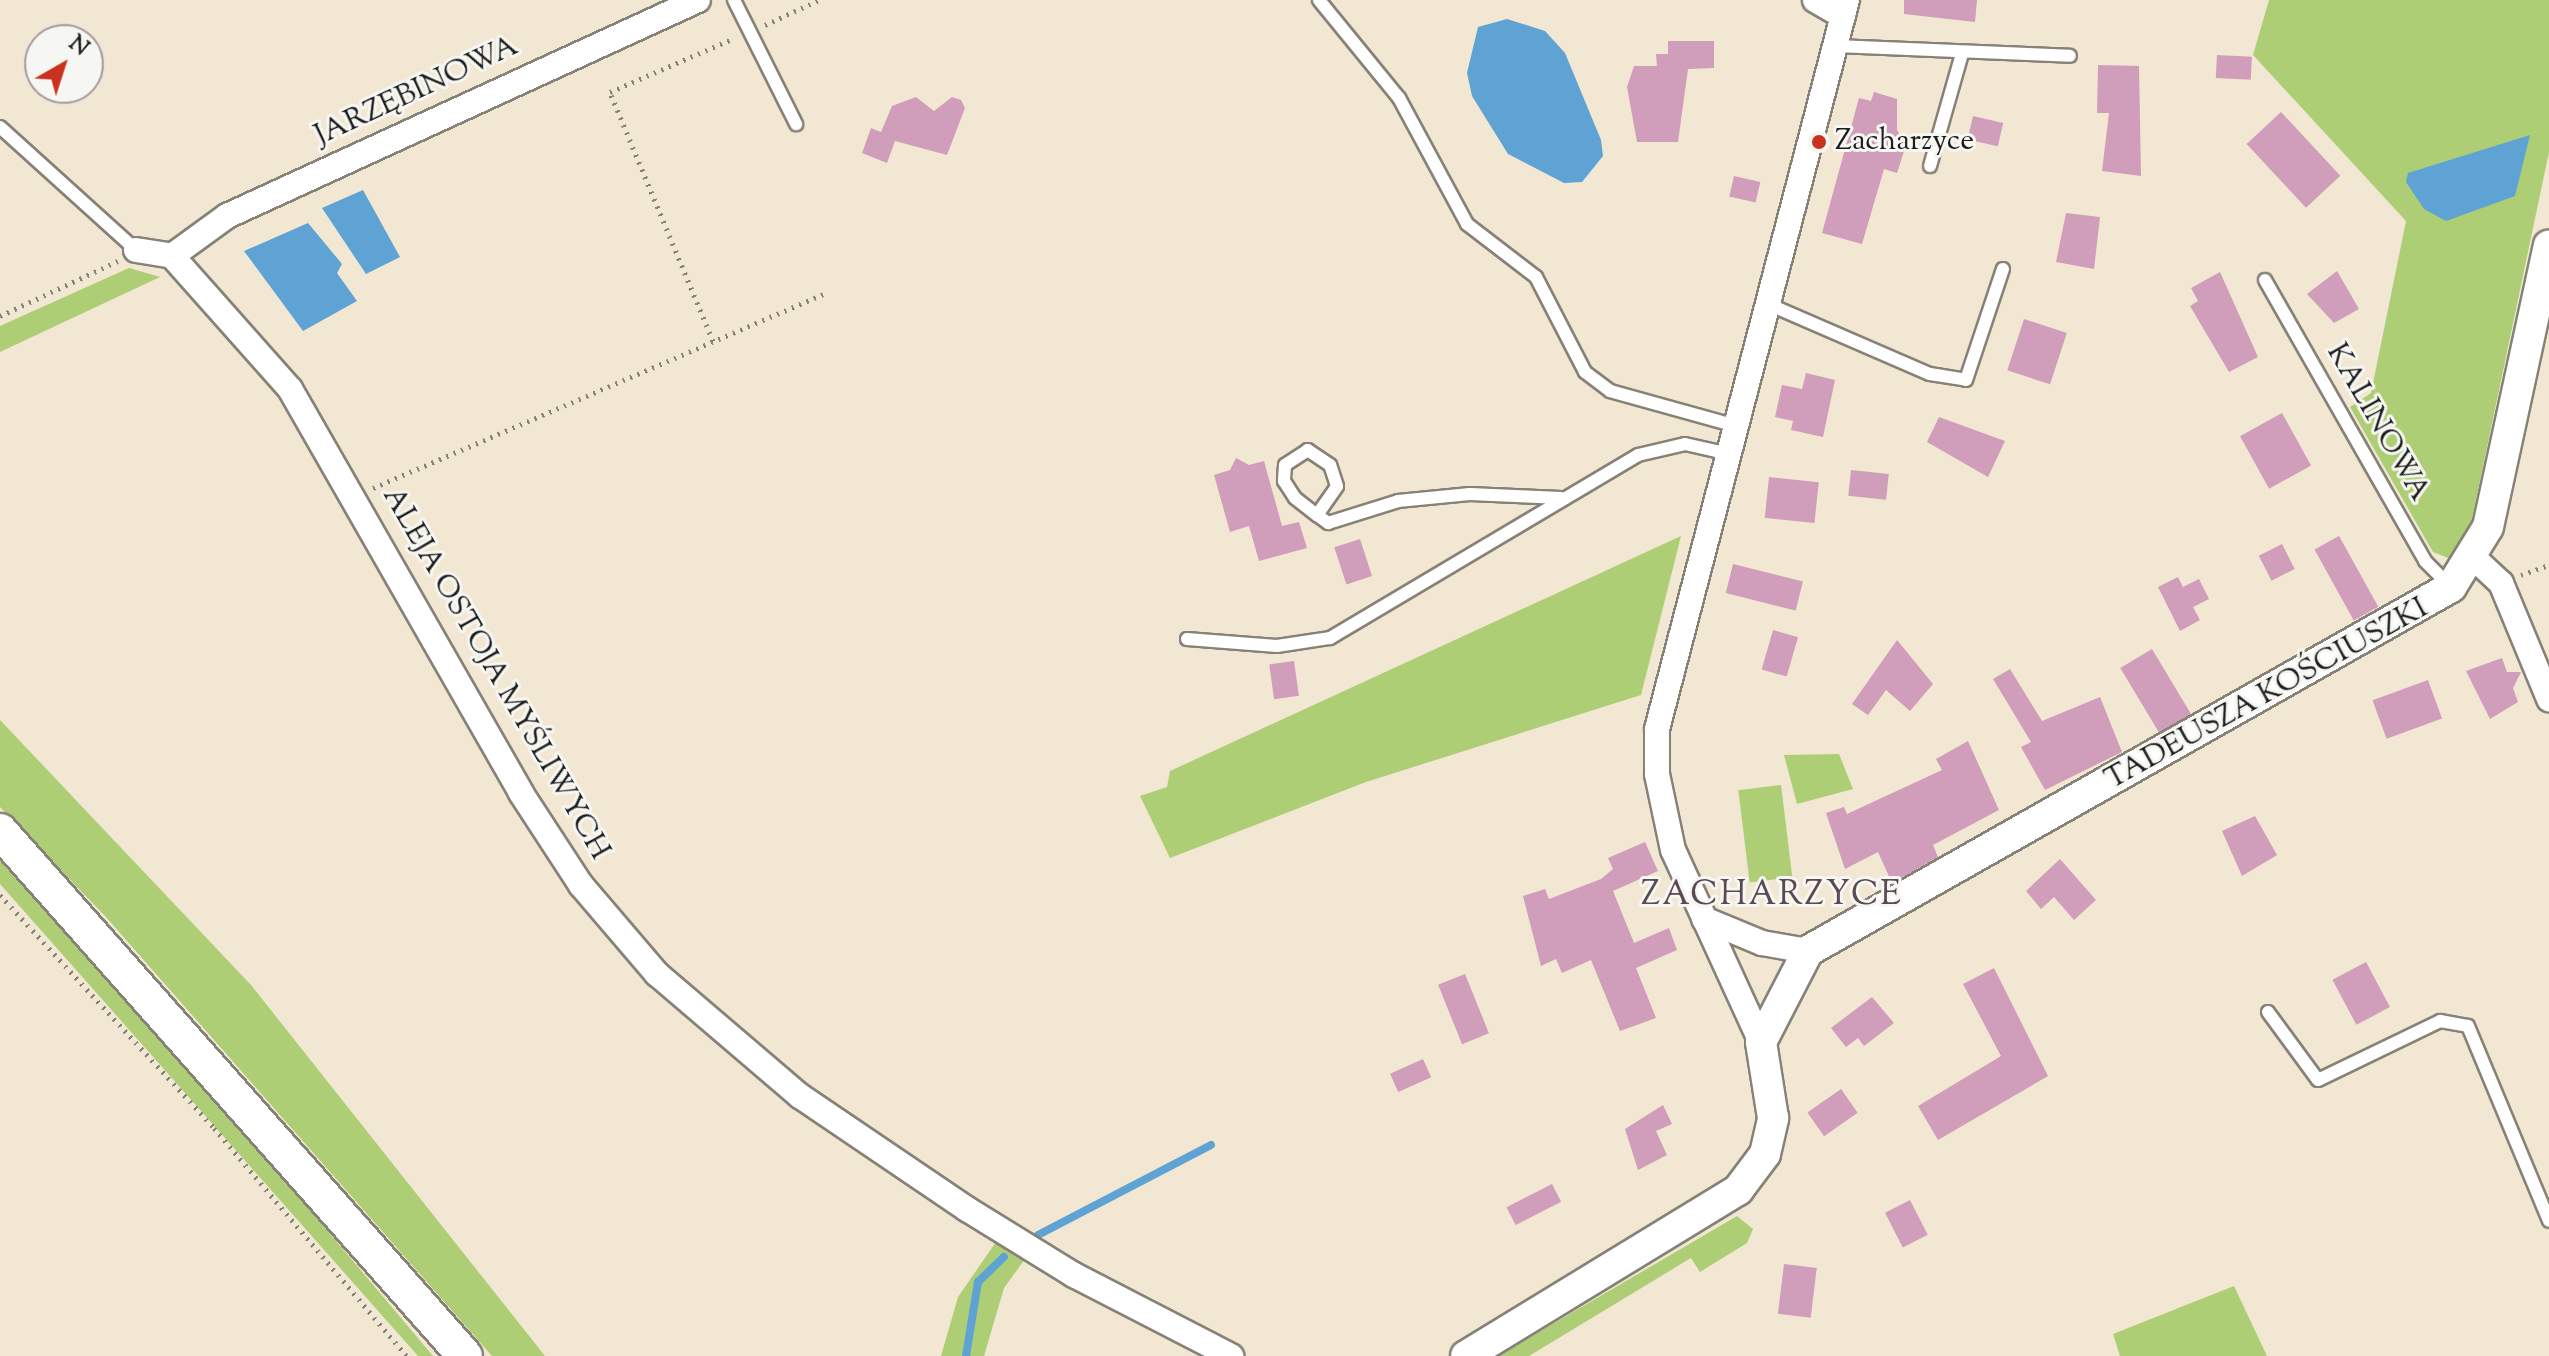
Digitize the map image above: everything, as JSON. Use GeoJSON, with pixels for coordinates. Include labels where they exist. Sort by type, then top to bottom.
{"type":"FeatureCollection","features":[{"type":"Feature","properties":{"kind":"main road"},"geometry":{"type":"LineString","coordinates":[[0,831],[465,1356]]}},
{"type":"Feature","properties":{"kind":"street","name":"JARZĘBINOWA"},"geometry":{"type":"LineString","coordinates":[[172,256],[227,216],[698,0]]}},
{"type":"Feature","properties":{"kind":"street"},"geometry":{"type":"LineString","coordinates":[[1466,1356],[1738,1190],[1765,1154],[1773,1118],[1761,1042],[1704,919],[1662,813],[1657,729],[1845,8],[1815,0]]}},
{"type":"Feature","properties":{"kind":"street","name":"TADEUSZA KOŚCIUSZKI"},"geometry":{"type":"LineString","coordinates":[[1808,951],[2451,587],[2474,558],[2488,527],[2549,246]]}},
{"type":"Feature","properties":{"kind":"street"},"geometry":{"type":"LineString","coordinates":[[136,250],[172,256]]}},
{"type":"Feature","properties":{"kind":"street","name":"ALEJA OSTOJA MYŚLIWYCH"},"geometry":{"type":"LineString","coordinates":[[172,256],[290,389],[354,495],[521,793],[581,885],[657,974],[800,1096],[967,1209],[1074,1275],[1231,1356]]}},
{"type":"Feature","properties":{"kind":"street"},"geometry":{"type":"LineString","coordinates":[[2474,558],[2501,583],[2549,699]]}},
{"type":"Feature","properties":{"kind":"street"},"geometry":{"type":"LineString","coordinates":[[1704,919],[1762,943],[1808,951],[1761,1042]]}},
{"type":"Feature","properties":{"kind":"lane"},"geometry":{"type":"LineString","coordinates":[[734,0],[796,124]]}},
{"type":"Feature","properties":{"kind":"lane"},"geometry":{"type":"LineString","coordinates":[[1319,0],[1377,65],[1467,224],[1536,277],[1585,372],[1610,391],[1736,426]]}},
{"type":"Feature","properties":{"kind":"lane"},"geometry":{"type":"LineString","coordinates":[[1836,46],[1962,54],[2070,56]]}},
{"type":"Feature","properties":{"kind":"lane"},"geometry":{"type":"LineString","coordinates":[[1930,166],[1962,54]]}},
{"type":"Feature","properties":{"kind":"lane"},"geometry":{"type":"LineString","coordinates":[[0,127],[136,250]]}},
{"type":"Feature","properties":{"kind":"lane"},"geometry":{"type":"LineString","coordinates":[[1768,304],[1930,374],[1966,380],[2003,269]]}},
{"type":"Feature","properties":{"kind":"lane","name":"KALINOWA"},"geometry":{"type":"LineString","coordinates":[[2265,280],[2425,561],[2451,587]]}},
{"type":"Feature","properties":{"kind":"lane"},"geometry":{"type":"LineString","coordinates":[[1187,639],[1277,646],[1330,638],[1561,498],[1666,446],[1729,454]]}},
{"type":"Feature","properties":{"kind":"lane"},"geometry":{"type":"LineString","coordinates":[[1317,515],[1337,486],[1330,465],[1308,450],[1285,465],[1284,481],[1317,515],[1328,523],[1398,501],[1470,494],[1561,498]]}},
{"type":"Feature","properties":{"kind":"lane"},"geometry":{"type":"LineString","coordinates":[[2268,1012],[2318,1080],[2440,1021],[2468,1026],[2549,1221]]}},
{"type":"Feature","properties":{"kind":"path"},"geometry":{"type":"LineString","coordinates":[[713,341],[610,92],[819,0]]}},
{"type":"Feature","properties":{"kind":"path"},"geometry":{"type":"LineString","coordinates":[[0,316],[136,250]]}},
{"type":"Feature","properties":{"kind":"path"},"geometry":{"type":"LineString","coordinates":[[354,495],[823,294]]}},
{"type":"Feature","properties":{"kind":"path"},"geometry":{"type":"LineString","coordinates":[[0,895],[214,1128],[407,1356]]}},
{"type":"Feature","properties":{"kind":"green space"},"geometry":{"type":"Polygon","coordinates":[[[2269,0],[2549,0],[2549,152],[2469,533],[2451,559],[2433,552],[2350,407],[2371,393],[2406,221],[2253,55],[2269,0]]]}},
{"type":"Feature","properties":{"kind":"green space"},"geometry":{"type":"Polygon","coordinates":[[[129,268],[160,277],[0,352],[0,326],[129,268]]]}},
{"type":"Feature","properties":{"kind":"green space"},"geometry":{"type":"Polygon","coordinates":[[[1681,536],[1641,695],[1366,782],[1170,858],[1140,796],[1167,787],[1170,771],[1681,536]]]}},
{"type":"Feature","properties":{"kind":"green space"},"geometry":{"type":"Polygon","coordinates":[[[0,720],[251,985],[545,1356],[492,1356],[105,916],[0,807],[0,720]]]}},
{"type":"Feature","properties":{"kind":"green space"},"geometry":{"type":"Polygon","coordinates":[[[1839,754],[1853,789],[1797,804],[1784,755],[1839,754]]]}},
{"type":"Feature","properties":{"kind":"green space"},"geometry":{"type":"Polygon","coordinates":[[[1781,785],[1792,877],[1750,883],[1738,790],[1781,785]]]}},
{"type":"Feature","properties":{"kind":"green space"},"geometry":{"type":"Polygon","coordinates":[[[0,861],[226,1110],[433,1356],[418,1356],[0,884],[0,861]]]}},
{"type":"Feature","properties":{"kind":"green space"},"geometry":{"type":"Polygon","coordinates":[[[1737,1216],[1753,1229],[1747,1243],[1700,1272],[1691,1258],[1529,1356],[1498,1356],[1737,1216]]]}},
{"type":"Feature","properties":{"kind":"green space"},"geometry":{"type":"Polygon","coordinates":[[[996,1242],[1025,1259],[1004,1288],[984,1356],[941,1356],[958,1297],[996,1242]]]}},
{"type":"Feature","properties":{"kind":"green space"},"geometry":{"type":"Polygon","coordinates":[[[2234,1286],[2267,1356],[2120,1356],[2113,1334],[2234,1286]]]}},
{"type":"Feature","properties":{"kind":"water"},"geometry":{"type":"Polygon","coordinates":[[[1507,19],[1545,31],[1565,53],[1601,140],[1603,156],[1582,182],[1564,183],[1508,154],[1472,96],[1467,73],[1478,27],[1507,19]]]}},
{"type":"Feature","properties":{"kind":"water"},"geometry":{"type":"Polygon","coordinates":[[[2530,135],[2515,196],[2446,221],[2424,209],[2406,182],[2408,173],[2530,135]]]}},
{"type":"Feature","properties":{"kind":"water"},"geometry":{"type":"Polygon","coordinates":[[[363,190],[400,257],[366,274],[322,208],[363,190]]]}},
{"type":"Feature","properties":{"kind":"water"},"geometry":{"type":"Polygon","coordinates":[[[308,223],[342,264],[337,273],[357,301],[303,331],[244,251],[308,223]]]}},
{"type":"Feature","properties":{"kind":"building"},"geometry":{"type":"Polygon","coordinates":[[[1904,0],[1977,0],[1975,22],[1904,14],[1904,0]]]}},
{"type":"Feature","properties":{"kind":"building"},"geometry":{"type":"Polygon","coordinates":[[[1668,41],[1714,41],[1714,68],[1688,69],[1678,142],[1637,142],[1627,87],[1634,66],[1657,66],[1656,54],[1668,54],[1668,41]]]}},
{"type":"Feature","properties":{"kind":"building"},"geometry":{"type":"Polygon","coordinates":[[[2217,55],[2252,57],[2251,80],[2216,78],[2217,55]]]}},
{"type":"Feature","properties":{"kind":"building"},"geometry":{"type":"Polygon","coordinates":[[[2098,65],[2139,66],[2141,176],[2102,171],[2109,113],[2097,113],[2098,65]]]}},
{"type":"Feature","properties":{"kind":"building"},"geometry":{"type":"Polygon","coordinates":[[[1874,92],[1897,99],[1897,130],[1906,145],[1897,173],[1884,169],[1862,244],[1822,233],[1859,98],[1871,101],[1874,92]]]}},
{"type":"Feature","properties":{"kind":"building"},"geometry":{"type":"Polygon","coordinates":[[[916,97],[934,111],[952,97],[961,100],[965,108],[947,155],[895,141],[887,163],[862,153],[871,128],[881,132],[892,106],[916,97]]]}},
{"type":"Feature","properties":{"kind":"building"},"geometry":{"type":"Polygon","coordinates":[[[2281,112],[2340,176],[2306,208],[2247,144],[2281,112]]]}},
{"type":"Feature","properties":{"kind":"building"},"geometry":{"type":"Polygon","coordinates":[[[1973,116],[2003,123],[1998,146],[1968,139],[1973,116]]]}},
{"type":"Feature","properties":{"kind":"building"},"geometry":{"type":"Polygon","coordinates":[[[1734,176],[1760,182],[1756,203],[1729,196],[1734,176]]]}},
{"type":"Feature","properties":{"kind":"building"},"geometry":{"type":"Polygon","coordinates":[[[2066,213],[2100,217],[2094,269],[2056,262],[2066,213]]]}},
{"type":"Feature","properties":{"kind":"building"},"geometry":{"type":"Polygon","coordinates":[[[2337,271],[2359,309],[2334,323],[2307,294],[2337,271]]]}},
{"type":"Feature","properties":{"kind":"building"},"geometry":{"type":"Polygon","coordinates":[[[2220,272],[2258,357],[2229,372],[2190,306],[2198,301],[2191,288],[2220,272]]]}},
{"type":"Feature","properties":{"kind":"building"},"geometry":{"type":"Polygon","coordinates":[[[2024,319],[2067,333],[2050,384],[2007,370],[2024,319]]]}},
{"type":"Feature","properties":{"kind":"building"},"geometry":{"type":"Polygon","coordinates":[[[1806,373],[1835,380],[1823,437],[1791,430],[1793,421],[1775,417],[1782,385],[1802,389],[1806,373]]]}},
{"type":"Feature","properties":{"kind":"building"},"geometry":{"type":"Polygon","coordinates":[[[2282,413],[2311,465],[2269,489],[2240,436],[2282,413]]]}},
{"type":"Feature","properties":{"kind":"building"},"geometry":{"type":"Polygon","coordinates":[[[1939,417],[2005,441],[1988,477],[1927,442],[1939,417]]]}},
{"type":"Feature","properties":{"kind":"building"},"geometry":{"type":"Polygon","coordinates":[[[1236,458],[1249,465],[1264,461],[1282,526],[1299,522],[1307,548],[1259,561],[1249,526],[1230,532],[1214,475],[1230,470],[1236,458]]]}},
{"type":"Feature","properties":{"kind":"building"},"geometry":{"type":"Polygon","coordinates":[[[1851,470],[1889,474],[1886,500],[1848,496],[1851,470]]]}},
{"type":"Feature","properties":{"kind":"building"},"geometry":{"type":"Polygon","coordinates":[[[1769,477],[1819,482],[1814,523],[1765,518],[1769,477]]]}},
{"type":"Feature","properties":{"kind":"building"},"geometry":{"type":"Polygon","coordinates":[[[2339,536],[2378,607],[2354,620],[2315,550],[2339,536]]]}},
{"type":"Feature","properties":{"kind":"building"},"geometry":{"type":"Polygon","coordinates":[[[1360,539],[1372,576],[1346,584],[1334,547],[1360,539]]]}},
{"type":"Feature","properties":{"kind":"building"},"geometry":{"type":"Polygon","coordinates":[[[2282,544],[2295,569],[2272,581],[2259,556],[2282,544]]]}},
{"type":"Feature","properties":{"kind":"building"},"geometry":{"type":"Polygon","coordinates":[[[1733,564],[1803,581],[1796,611],[1726,593],[1733,564]]]}},
{"type":"Feature","properties":{"kind":"building"},"geometry":{"type":"Polygon","coordinates":[[[2178,577],[2183,587],[2199,579],[2209,599],[2193,607],[2200,620],[2180,631],[2158,587],[2178,577]]]}},
{"type":"Feature","properties":{"kind":"building"},"geometry":{"type":"Polygon","coordinates":[[[1773,630],[1798,637],[1787,677],[1762,669],[1773,630]]]}},
{"type":"Feature","properties":{"kind":"building"},"geometry":{"type":"Polygon","coordinates":[[[1897,640],[1933,684],[1910,711],[1886,690],[1868,715],[1852,704],[1897,640]]]}},
{"type":"Feature","properties":{"kind":"building"},"geometry":{"type":"Polygon","coordinates":[[[2152,649],[2191,714],[2159,733],[2120,668],[2152,649]]]}},
{"type":"Feature","properties":{"kind":"building"},"geometry":{"type":"Polygon","coordinates":[[[2502,658],[2507,672],[2521,672],[2513,688],[2518,702],[2490,719],[2466,671],[2502,658]]]}},
{"type":"Feature","properties":{"kind":"building"},"geometry":{"type":"Polygon","coordinates":[[[1294,661],[1299,696],[1274,699],[1269,664],[1294,661]]]}},
{"type":"Feature","properties":{"kind":"building"},"geometry":{"type":"Polygon","coordinates":[[[2010,669],[2042,721],[2100,697],[2122,752],[2045,790],[2021,747],[2031,742],[1993,679],[2010,669]]]}},
{"type":"Feature","properties":{"kind":"building"},"geometry":{"type":"Polygon","coordinates":[[[2428,680],[2442,719],[2387,739],[2373,700],[2428,680]]]}},
{"type":"Feature","properties":{"kind":"building"},"geometry":{"type":"Polygon","coordinates":[[[1968,741],[1999,810],[1933,845],[1938,857],[1892,883],[1878,852],[1845,869],[1826,813],[1844,807],[1847,814],[1942,770],[1936,759],[1968,741]]]}},
{"type":"Feature","properties":{"kind":"building"},"geometry":{"type":"Polygon","coordinates":[[[2255,816],[2277,855],[2242,876],[2222,831],[2255,816]]]}},
{"type":"Feature","properties":{"kind":"building"},"geometry":{"type":"Polygon","coordinates":[[[1645,842],[1658,871],[1613,891],[1634,943],[1669,928],[1677,950],[1636,968],[1656,1018],[1620,1031],[1591,960],[1562,973],[1556,959],[1541,966],[1523,896],[1545,889],[1549,899],[1601,879],[1613,869],[1608,858],[1645,842]]]}},
{"type":"Feature","properties":{"kind":"building"},"geometry":{"type":"Polygon","coordinates":[[[2060,859],[2096,900],[2074,920],[2054,897],[2041,909],[2026,891],[2060,859]]]}},
{"type":"Feature","properties":{"kind":"building"},"geometry":{"type":"Polygon","coordinates":[[[2366,962],[2390,1007],[2356,1025],[2332,980],[2366,962]]]}},
{"type":"Feature","properties":{"kind":"building"},"geometry":{"type":"Polygon","coordinates":[[[1994,968],[2048,1076],[1938,1140],[1918,1106],[2001,1056],[1963,984],[1994,968]]]}},
{"type":"Feature","properties":{"kind":"building"},"geometry":{"type":"Polygon","coordinates":[[[1465,974],[1489,1033],[1462,1044],[1438,985],[1465,974]]]}},
{"type":"Feature","properties":{"kind":"building"},"geometry":{"type":"Polygon","coordinates":[[[1872,997],[1894,1023],[1864,1046],[1858,1038],[1846,1047],[1831,1028],[1872,997]]]}},
{"type":"Feature","properties":{"kind":"building"},"geometry":{"type":"Polygon","coordinates":[[[1423,1059],[1431,1077],[1398,1092],[1390,1074],[1423,1059]]]}},
{"type":"Feature","properties":{"kind":"building"},"geometry":{"type":"Polygon","coordinates":[[[1841,1089],[1858,1113],[1824,1136],[1807,1113],[1841,1089]]]}},
{"type":"Feature","properties":{"kind":"building"},"geometry":{"type":"Polygon","coordinates":[[[1663,1105],[1672,1124],[1656,1131],[1667,1155],[1638,1170],[1625,1129],[1663,1105]]]}},
{"type":"Feature","properties":{"kind":"building"},"geometry":{"type":"Polygon","coordinates":[[[1552,1184],[1561,1202],[1516,1225],[1507,1207],[1552,1184]]]}},
{"type":"Feature","properties":{"kind":"building"},"geometry":{"type":"Polygon","coordinates":[[[1910,1200],[1928,1235],[1903,1247],[1885,1213],[1910,1200]]]}},
{"type":"Feature","properties":{"kind":"building"},"geometry":{"type":"Polygon","coordinates":[[[1784,1264],[1817,1268],[1811,1318],[1778,1314],[1784,1264]]]}},
{"type":"Feature","properties":{"kind":"waterway"},"geometry":{"type":"LineString","coordinates":[[1038,1235],[1211,1145]]}},
{"type":"Feature","properties":{"kind":"waterway"},"geometry":{"type":"LineString","coordinates":[[966,1356],[978,1282],[1004,1257]]}},
{"type":"Feature","properties":{"kind":"place","name":"Zacharzyce"},"geometry":{"type":"Point","coordinates":[1819,142]}},
{"type":"Feature","properties":{"kind":"district","name":"ZACHARZYCE"},"geometry":{"type":"Point","coordinates":[1772,896]}}]}
